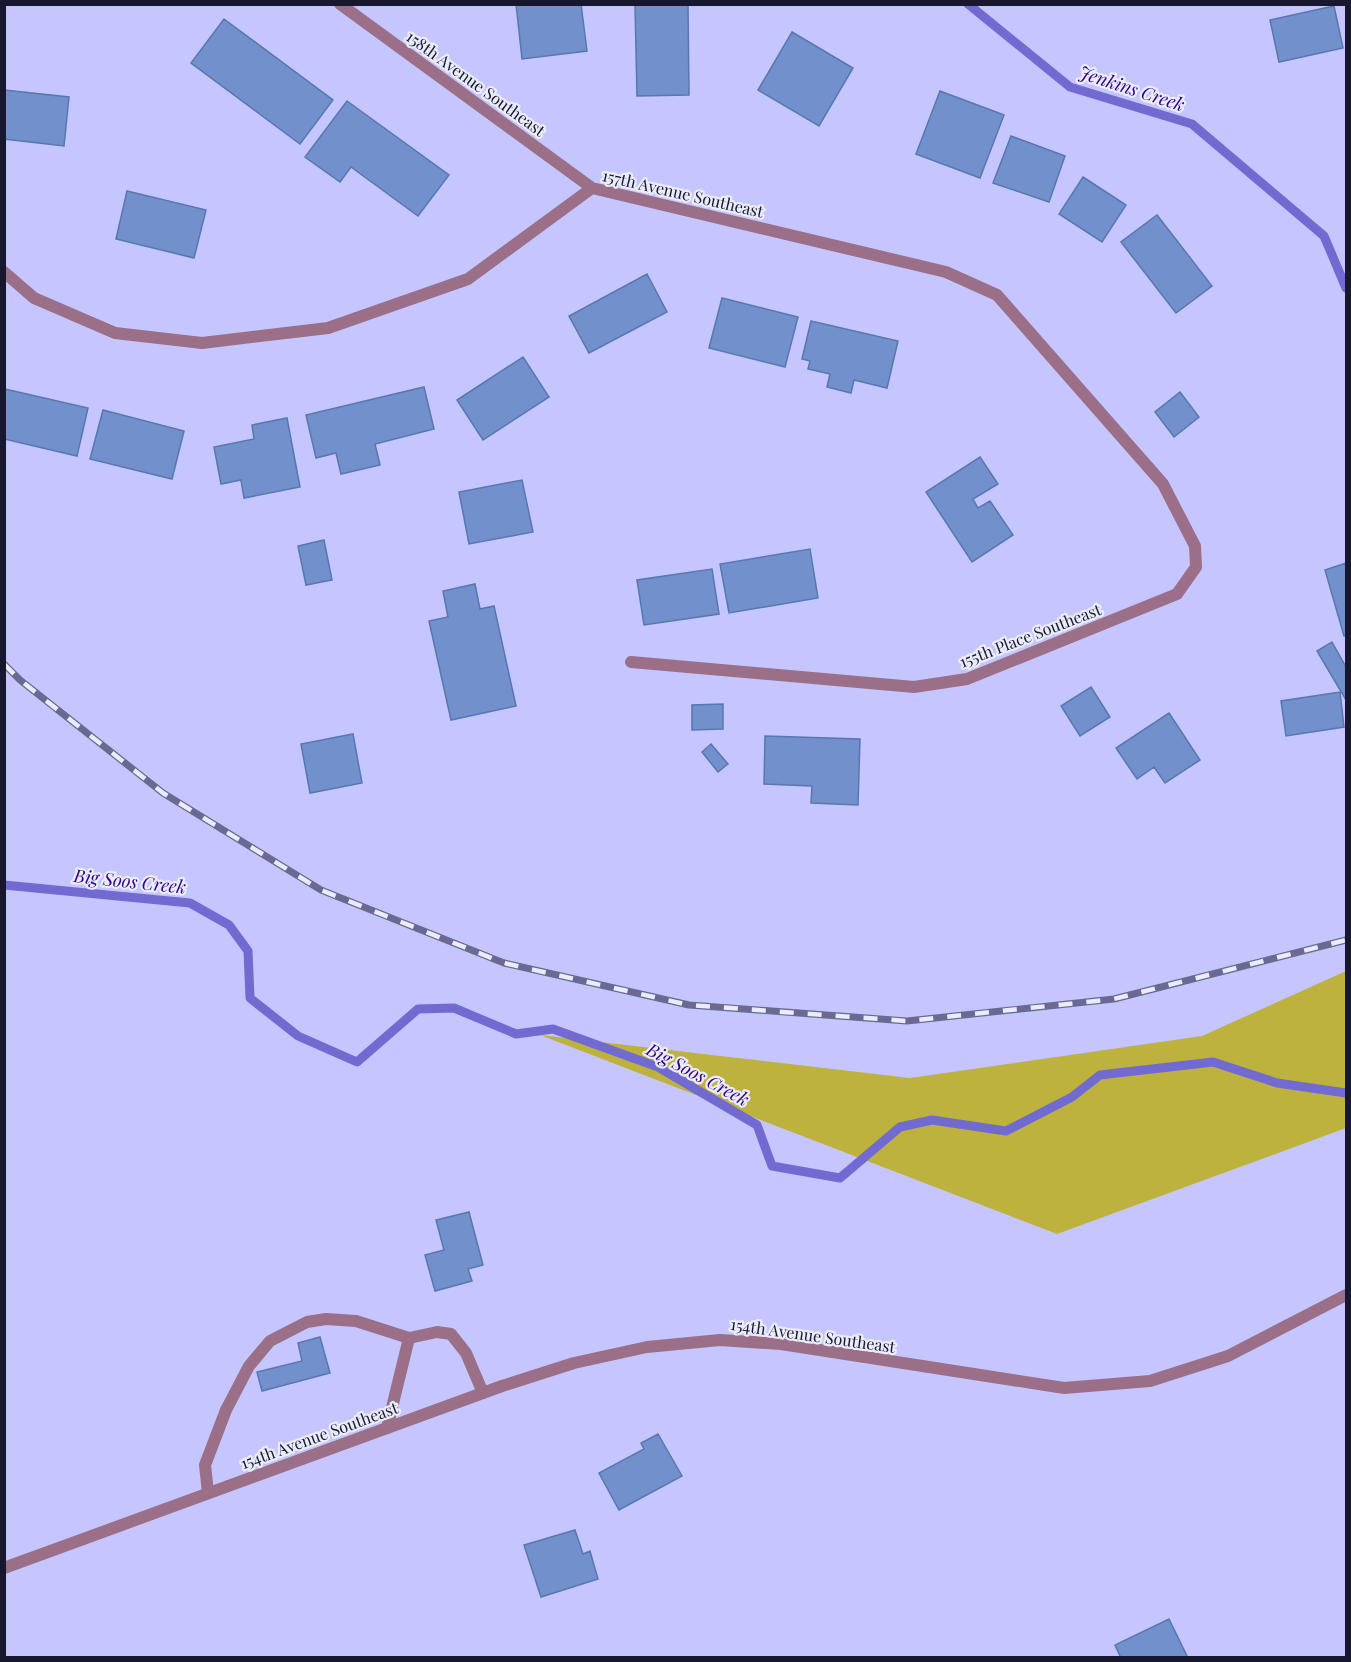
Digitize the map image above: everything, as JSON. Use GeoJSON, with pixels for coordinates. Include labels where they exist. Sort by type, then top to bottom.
{"type":"FeatureCollection","features":[{"type":"Feature","properties":{"kind":"street","name":"158th Avenue Southeast"},"geometry":{"type":"LineString","coordinates":[[340,4],[592,188]]}},
{"type":"Feature","properties":{"kind":"street","name":"157th Avenue Southeast"},"geometry":{"type":"LineString","coordinates":[[4,272],[34,298],[116,333],[202,343],[328,328],[468,279],[592,188],[946,272],[997,295],[1072,383]]}},
{"type":"Feature","properties":{"kind":"street","name":"155th Place Southeast"},"geometry":{"type":"LineString","coordinates":[[631,662],[914,687],[967,678],[1177,594],[1196,567],[1195,546],[1163,484],[1072,383]]}},
{"type":"Feature","properties":{"kind":"street","name":"154th Avenue Southeast"},"geometry":{"type":"LineString","coordinates":[[4,1568],[483,1393],[574,1363],[647,1347],[720,1340],[781,1344],[1064,1389],[1150,1381],[1228,1356],[1347,1295]]}},
{"type":"Feature","properties":{"kind":"street"},"geometry":{"type":"LineString","coordinates":[[208,1493],[205,1465],[226,1410],[249,1366],[270,1341],[307,1322],[326,1319],[356,1320],[409,1338],[437,1332],[451,1334],[466,1353],[483,1393]]}},
{"type":"Feature","properties":{"kind":"street"},"geometry":{"type":"LineString","coordinates":[[387,1428],[409,1338]]}},
{"type":"Feature","properties":{"kind":"shaded area"},"geometry":{"type":"Polygon","coordinates":[[[1346,971],[1346,1128],[1057,1234],[540,1035],[910,1078],[1202,1036],[1346,971]]]}},
{"type":"Feature","properties":{"kind":"building"},"geometry":{"type":"Polygon","coordinates":[[[516,4],[581,4],[587,51],[522,59],[516,4]]]}},
{"type":"Feature","properties":{"kind":"building"},"geometry":{"type":"Polygon","coordinates":[[[635,4],[688,4],[689,95],[637,96],[635,4]]]}},
{"type":"Feature","properties":{"kind":"building"},"geometry":{"type":"Polygon","coordinates":[[[1334,6],[1343,48],[1279,62],[1270,20],[1334,6]]]}},
{"type":"Feature","properties":{"kind":"building"},"geometry":{"type":"Polygon","coordinates":[[[224,19],[333,100],[300,144],[191,63],[224,19]]]}},
{"type":"Feature","properties":{"kind":"building"},"geometry":{"type":"Polygon","coordinates":[[[792,32],[853,68],[819,126],[758,90],[792,32]]]}},
{"type":"Feature","properties":{"kind":"building"},"geometry":{"type":"Polygon","coordinates":[[[4,90],[69,97],[64,146],[4,139],[4,90]]]}},
{"type":"Feature","properties":{"kind":"building"},"geometry":{"type":"Polygon","coordinates":[[[940,91],[1004,115],[980,178],[916,154],[940,91]]]}},
{"type":"Feature","properties":{"kind":"building"},"geometry":{"type":"Polygon","coordinates":[[[347,101],[449,175],[418,216],[351,167],[340,182],[305,157],[347,101]]]}},
{"type":"Feature","properties":{"kind":"building"},"geometry":{"type":"Polygon","coordinates":[[[1011,136],[1065,156],[1049,202],[993,183],[1011,136]]]}},
{"type":"Feature","properties":{"kind":"building"},"geometry":{"type":"Polygon","coordinates":[[[1083,177],[1126,205],[1102,242],[1059,214],[1083,177]]]}},
{"type":"Feature","properties":{"kind":"building"},"geometry":{"type":"Polygon","coordinates":[[[127,191],[206,210],[194,258],[116,239],[127,191]]]}},
{"type":"Feature","properties":{"kind":"building"},"geometry":{"type":"Polygon","coordinates":[[[1157,215],[1212,286],[1176,313],[1121,242],[1157,215]]]}},
{"type":"Feature","properties":{"kind":"building"},"geometry":{"type":"Polygon","coordinates":[[[647,274],[667,312],[589,353],[569,316],[647,274]]]}},
{"type":"Feature","properties":{"kind":"building"},"geometry":{"type":"Polygon","coordinates":[[[722,298],[798,317],[785,367],[709,348],[722,298]]]}},
{"type":"Feature","properties":{"kind":"building"},"geometry":{"type":"Polygon","coordinates":[[[811,321],[898,341],[887,388],[854,380],[851,393],[827,387],[830,374],[808,369],[810,361],[802,359],[811,321]]]}},
{"type":"Feature","properties":{"kind":"building"},"geometry":{"type":"Polygon","coordinates":[[[523,357],[549,397],[483,440],[457,400],[523,357]]]}},
{"type":"Feature","properties":{"kind":"building"},"geometry":{"type":"Polygon","coordinates":[[[424,387],[434,429],[375,444],[380,465],[341,474],[336,453],[316,458],[306,415],[424,387]]]}},
{"type":"Feature","properties":{"kind":"building"},"geometry":{"type":"Polygon","coordinates":[[[5,389],[88,408],[77,456],[4,439],[5,389]]]}},
{"type":"Feature","properties":{"kind":"building"},"geometry":{"type":"Polygon","coordinates":[[[1180,392],[1199,417],[1174,437],[1155,412],[1180,392]]]}},
{"type":"Feature","properties":{"kind":"building"},"geometry":{"type":"Polygon","coordinates":[[[103,410],[184,431],[172,479],[90,459],[103,410]]]}},
{"type":"Feature","properties":{"kind":"building"},"geometry":{"type":"Polygon","coordinates":[[[287,418],[300,487],[244,498],[241,480],[221,484],[214,447],[254,439],[252,425],[287,418]]]}},
{"type":"Feature","properties":{"kind":"building"},"geometry":{"type":"Polygon","coordinates":[[[980,457],[998,484],[973,499],[978,508],[990,501],[1013,535],[972,562],[926,492],[980,457]]]}},
{"type":"Feature","properties":{"kind":"building"},"geometry":{"type":"Polygon","coordinates":[[[522,480],[533,532],[469,544],[459,492],[522,480]]]}},
{"type":"Feature","properties":{"kind":"building"},"geometry":{"type":"Polygon","coordinates":[[[324,540],[332,580],[306,585],[298,546],[324,540]]]}},
{"type":"Feature","properties":{"kind":"building"},"geometry":{"type":"Polygon","coordinates":[[[810,549],[818,598],[729,613],[720,564],[810,549]]]}},
{"type":"Feature","properties":{"kind":"building"},"geometry":{"type":"Polygon","coordinates":[[[1346,563],[1346,635],[1344,636],[1325,570],[1346,563]]]}},
{"type":"Feature","properties":{"kind":"building"},"geometry":{"type":"Polygon","coordinates":[[[712,569],[719,614],[644,625],[637,580],[712,569]]]}},
{"type":"Feature","properties":{"kind":"building"},"geometry":{"type":"Polygon","coordinates":[[[475,584],[480,609],[494,606],[516,706],[451,720],[429,621],[448,617],[443,591],[475,584]]]}},
{"type":"Feature","properties":{"kind":"building"},"geometry":{"type":"Polygon","coordinates":[[[1332,642],[1346,667],[1346,700],[1317,651],[1332,642]]]}},
{"type":"Feature","properties":{"kind":"building"},"geometry":{"type":"Polygon","coordinates":[[[1091,687],[1110,717],[1080,736],[1061,706],[1091,687]]]}},
{"type":"Feature","properties":{"kind":"building"},"geometry":{"type":"Polygon","coordinates":[[[1340,692],[1344,727],[1286,736],[1281,701],[1340,692]]]}},
{"type":"Feature","properties":{"kind":"building"},"geometry":{"type":"Polygon","coordinates":[[[723,704],[723,729],[692,730],[692,705],[723,704]]]}},
{"type":"Feature","properties":{"kind":"building"},"geometry":{"type":"Polygon","coordinates":[[[1169,713],[1200,760],[1165,783],[1154,767],[1137,779],[1116,748],[1169,713]]]}},
{"type":"Feature","properties":{"kind":"building"},"geometry":{"type":"Polygon","coordinates":[[[353,734],[362,783],[310,793],[301,744],[353,734]]]}},
{"type":"Feature","properties":{"kind":"building"},"geometry":{"type":"Polygon","coordinates":[[[765,736],[860,739],[858,805],[811,803],[812,786],[764,784],[765,736]]]}},
{"type":"Feature","properties":{"kind":"building"},"geometry":{"type":"Polygon","coordinates":[[[711,744],[728,764],[718,772],[702,752],[711,744]]]}},
{"type":"Feature","properties":{"kind":"building"},"geometry":{"type":"Polygon","coordinates":[[[469,1212],[483,1265],[468,1269],[472,1281],[435,1291],[425,1255],[444,1250],[436,1220],[469,1212]]]}},
{"type":"Feature","properties":{"kind":"building"},"geometry":{"type":"Polygon","coordinates":[[[320,1337],[330,1373],[262,1391],[257,1372],[302,1361],[298,1343],[320,1337]]]}},
{"type":"Feature","properties":{"kind":"building"},"geometry":{"type":"Polygon","coordinates":[[[658,1434],[682,1476],[619,1510],[599,1473],[644,1449],[641,1443],[658,1434]]]}},
{"type":"Feature","properties":{"kind":"building"},"geometry":{"type":"Polygon","coordinates":[[[575,1530],[583,1554],[590,1551],[598,1579],[541,1597],[524,1545],[575,1530]]]}},
{"type":"Feature","properties":{"kind":"building"},"geometry":{"type":"Polygon","coordinates":[[[1169,1619],[1188,1658],[1121,1658],[1115,1645],[1169,1619]]]}},
{"type":"Feature","properties":{"kind":"waterway","name":"Jenkins Creek"},"geometry":{"type":"LineString","coordinates":[[968,4],[1070,87],[1192,124],[1324,236],[1346,288]]}},
{"type":"Feature","properties":{"kind":"waterway","name":"Big Soos Creek"},"geometry":{"type":"LineString","coordinates":[[4,885],[190,903],[229,925],[248,951],[250,998],[298,1036],[357,1062],[418,1009],[454,1008],[516,1034],[553,1029],[658,1067],[757,1125],[772,1166],[840,1178],[900,1127],[932,1120],[1006,1131],[1072,1097],[1100,1075],[1213,1062],[1277,1083],[1346,1093]]}},
{"type":"Feature","properties":{"kind":"railway"},"geometry":{"type":"LineString","coordinates":[[4,664],[20,680],[163,793],[321,890],[504,963],[689,1005],[907,1021],[1114,999],[1346,940]]}}]}
